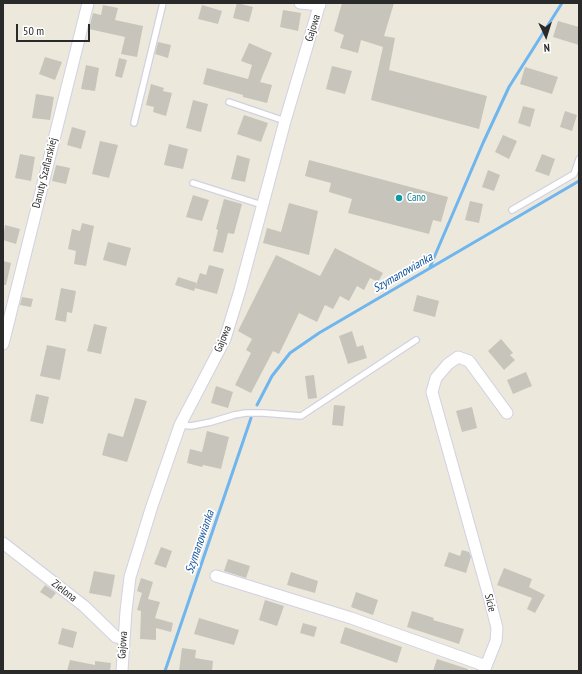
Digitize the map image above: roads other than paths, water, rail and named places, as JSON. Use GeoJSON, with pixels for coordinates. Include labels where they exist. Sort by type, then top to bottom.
{"type":"FeatureCollection","features":[{"type":"Feature","properties":{"kind":"street","name":"Danuty Szaflarskiej"},"geometry":{"type":"LineString","coordinates":[[3,344],[88,3]]}},
{"type":"Feature","properties":{"kind":"street"},"geometry":{"type":"LineString","coordinates":[[300,3],[320,4]]}},
{"type":"Feature","properties":{"kind":"street","name":"Gajowa"},"geometry":{"type":"LineString","coordinates":[[122,671],[130,577],[152,506],[180,425],[225,339],[240,290],[285,122],[320,4]]}},
{"type":"Feature","properties":{"kind":"street","name":"Sicie"},"geometry":{"type":"LineString","coordinates":[[485,668],[496,641],[497,628],[432,392],[436,378],[448,364],[458,357],[469,361],[507,413]]}},
{"type":"Feature","properties":{"kind":"street","name":"Zielona"},"geometry":{"type":"LineString","coordinates":[[3,543],[84,606],[116,637],[124,639]]}},
{"type":"Feature","properties":{"kind":"street"},"geometry":{"type":"LineString","coordinates":[[216,576],[351,618],[485,668]]}},
{"type":"Feature","properties":{"kind":"lane"},"geometry":{"type":"LineString","coordinates":[[134,123],[163,3]]}},
{"type":"Feature","properties":{"kind":"lane"},"geometry":{"type":"LineString","coordinates":[[229,102],[285,122]]}},
{"type":"Feature","properties":{"kind":"lane"},"geometry":{"type":"LineString","coordinates":[[512,210],[574,174],[579,159]]}},
{"type":"Feature","properties":{"kind":"lane"},"geometry":{"type":"LineString","coordinates":[[193,183],[262,204]]}},
{"type":"Feature","properties":{"kind":"lane"},"geometry":{"type":"LineString","coordinates":[[180,425],[191,426],[246,413],[301,416],[416,340]]}},
{"type":"Feature","properties":{"kind":"waterway"},"geometry":{"type":"LineString","coordinates":[[430,267],[483,143],[509,87],[562,3]]}},
{"type":"Feature","properties":{"kind":"waterway","name":"Szymanowianka"},"geometry":{"type":"LineString","coordinates":[[257,405],[272,376],[290,353],[319,333],[579,181]]}},
{"type":"Feature","properties":{"kind":"waterway","name":"Szymanowianka"},"geometry":{"type":"LineString","coordinates":[[165,671],[251,418]]}},
{"type":"Feature","properties":{"kind":"place","name":"Cano"},"geometry":{"type":"Point","coordinates":[399,198]}}]}
